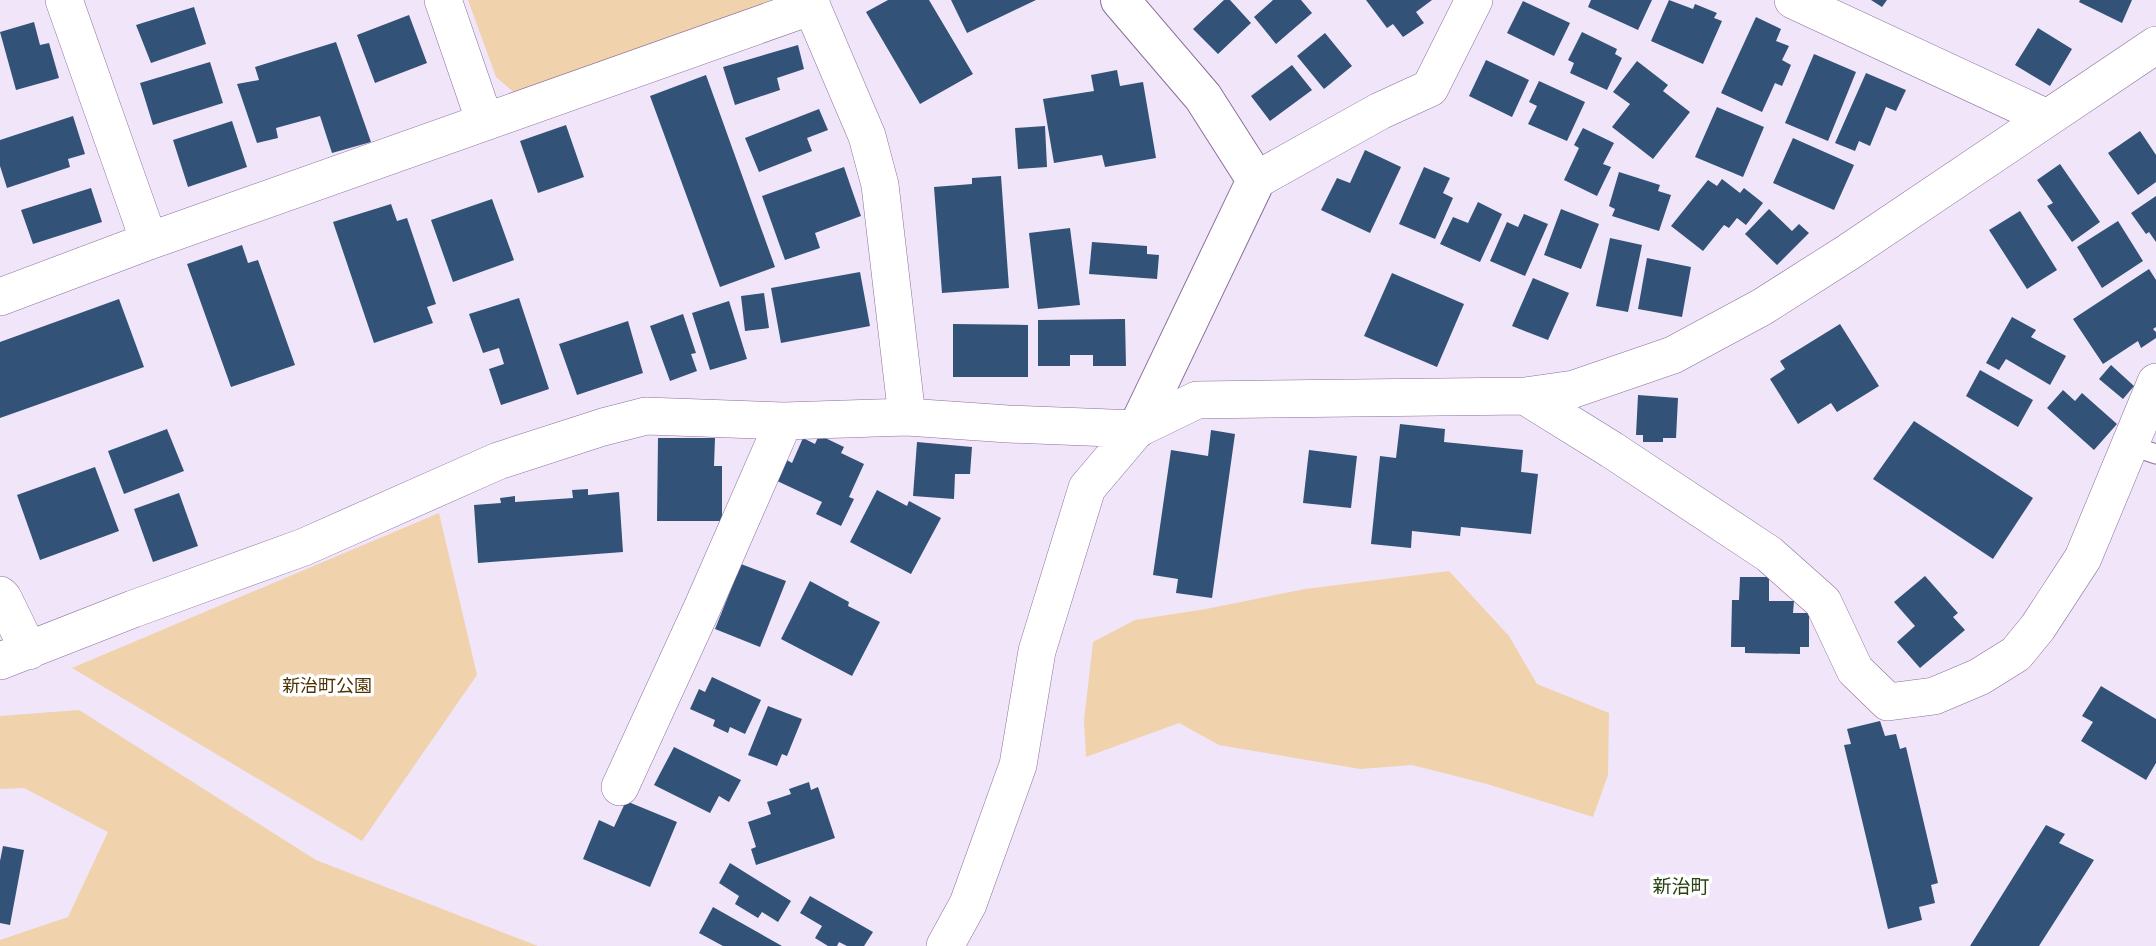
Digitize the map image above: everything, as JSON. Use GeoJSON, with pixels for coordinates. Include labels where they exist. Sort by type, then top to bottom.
{"type":"FeatureCollection","features":[{"type":"Feature","properties":{"kind":"street"},"geometry":{"type":"LineString","coordinates":[[64,0],[149,241]]}},
{"type":"Feature","properties":{"kind":"street"},"geometry":{"type":"LineString","coordinates":[[443,0],[485,122]]}},
{"type":"Feature","properties":{"kind":"street"},"geometry":{"type":"LineString","coordinates":[[1120,0],[1203,97],[1256,180]]}},
{"type":"Feature","properties":{"kind":"street"},"geometry":{"type":"LineString","coordinates":[[945,946],[968,904],[1018,765],[1037,651],[1087,488],[1137,429],[1256,180],[1380,111],[1430,88],[1474,0]]}},
{"type":"Feature","properties":{"kind":"street"},"geometry":{"type":"LineString","coordinates":[[1793,0],[2047,118]]}},
{"type":"Feature","properties":{"kind":"street"},"geometry":{"type":"LineString","coordinates":[[0,297],[810,3],[867,135],[880,186],[907,417]]}},
{"type":"Feature","properties":{"kind":"street"},"geometry":{"type":"LineString","coordinates":[[0,596],[3,598],[14,656],[133,609],[304,547],[499,461],[603,426],[646,416],[784,421],[907,417],[1137,429],[1197,401],[1525,396],[1574,389],[1673,355],[1762,307],[1847,253],[2156,44]]}},
{"type":"Feature","properties":{"kind":"street"},"geometry":{"type":"LineString","coordinates":[[1525,396],[1769,554],[1823,602],[1855,670],[1888,702],[1934,696],[1979,677],[2016,654],[2039,627],[2083,558],[2143,449],[2156,382]]}},
{"type":"Feature","properties":{"kind":"street"},"geometry":{"type":"LineString","coordinates":[[620,787],[784,421]]}},
{"type":"Feature","properties":{"kind":"green space"},"geometry":{"type":"Polygon","coordinates":[[[468,0],[777,0],[516,94],[496,77],[468,0]]]}},
{"type":"Feature","properties":{"kind":"green space","name":"新治町公園"},"geometry":{"type":"Polygon","coordinates":[[[439,513],[477,675],[362,841],[72,668],[439,513]]]}},
{"type":"Feature","properties":{"kind":"green space"},"geometry":{"type":"Polygon","coordinates":[[[1449,571],[1509,636],[1537,684],[1609,713],[1608,775],[1593,817],[1487,784],[1412,765],[1360,769],[1219,745],[1179,723],[1086,757],[1084,720],[1093,642],[1135,620],[1305,589],[1449,571]]]}},
{"type":"Feature","properties":{"kind":"green space"},"geometry":{"type":"Polygon","coordinates":[[[79,710],[316,860],[538,946],[0,946],[0,940],[68,917],[108,832],[24,788],[0,789],[0,716],[79,710]]]}},
{"type":"Feature","properties":{"kind":"building"},"geometry":{"type":"Polygon","coordinates":[[[888,0],[929,0],[973,74],[920,104],[866,12],[888,0]]]}},
{"type":"Feature","properties":{"kind":"building"},"geometry":{"type":"Polygon","coordinates":[[[951,0],[1036,0],[967,33],[951,0]]]}},
{"type":"Feature","properties":{"kind":"building"},"geometry":{"type":"Polygon","coordinates":[[[1224,0],[1230,0],[1251,23],[1218,54],[1193,29],[1224,0]]]}},
{"type":"Feature","properties":{"kind":"building"},"geometry":{"type":"Polygon","coordinates":[[[1273,0],[1301,0],[1312,13],[1276,44],[1254,17],[1273,0]]]}},
{"type":"Feature","properties":{"kind":"building"},"geometry":{"type":"Polygon","coordinates":[[[1366,0],[1432,0],[1416,12],[1424,23],[1403,37],[1393,24],[1387,28],[1366,0]]]}},
{"type":"Feature","properties":{"kind":"building"},"geometry":{"type":"Polygon","coordinates":[[[1591,0],[1652,0],[1638,30],[1588,7],[1591,0]]]}},
{"type":"Feature","properties":{"kind":"building"},"geometry":{"type":"Polygon","coordinates":[[[1669,0],[1693,9],[1695,4],[1717,13],[1714,18],[1722,21],[1703,64],[1651,41],[1669,0]]]}},
{"type":"Feature","properties":{"kind":"building"},"geometry":{"type":"Polygon","coordinates":[[[1871,0],[1887,0],[1882,7],[1871,0]]]}},
{"type":"Feature","properties":{"kind":"building"},"geometry":{"type":"Polygon","coordinates":[[[2132,0],[2122,23],[2079,2],[2132,0]]]}},
{"type":"Feature","properties":{"kind":"building"},"geometry":{"type":"Polygon","coordinates":[[[1523,1],[1570,23],[1554,56],[1507,33],[1523,1]]]}},
{"type":"Feature","properties":{"kind":"building"},"geometry":{"type":"Polygon","coordinates":[[[194,7],[206,44],[151,63],[136,25],[194,7]]]}},
{"type":"Feature","properties":{"kind":"building"},"geometry":{"type":"Polygon","coordinates":[[[409,15],[427,63],[375,83],[357,35],[409,15]]]}},
{"type":"Feature","properties":{"kind":"building"},"geometry":{"type":"Polygon","coordinates":[[[1756,17],[1781,29],[1776,41],[1789,46],[1782,60],[1791,65],[1782,86],[1775,83],[1762,112],[1721,93],[1756,17]]]}},
{"type":"Feature","properties":{"kind":"building"},"geometry":{"type":"Polygon","coordinates":[[[34,22],[40,45],[49,43],[59,78],[16,90],[0,32],[34,22]]]}},
{"type":"Feature","properties":{"kind":"building"},"geometry":{"type":"Polygon","coordinates":[[[2038,28],[2072,49],[2050,86],[2015,65],[2038,28]]]}},
{"type":"Feature","properties":{"kind":"building"},"geometry":{"type":"Polygon","coordinates":[[[1582,32],[1617,49],[1615,54],[1622,58],[1607,90],[1570,73],[1574,63],[1568,60],[1582,32]]]}},
{"type":"Feature","properties":{"kind":"building"},"geometry":{"type":"Polygon","coordinates":[[[1325,33],[1352,66],[1324,89],[1297,56],[1325,33]]]}},
{"type":"Feature","properties":{"kind":"building"},"geometry":{"type":"Polygon","coordinates":[[[336,42],[371,142],[332,153],[320,116],[276,128],[278,138],[257,143],[237,84],[259,80],[255,67],[336,42]]]}},
{"type":"Feature","properties":{"kind":"building"},"geometry":{"type":"Polygon","coordinates":[[[798,45],[804,69],[777,78],[780,90],[735,105],[723,67],[798,45]]]}},
{"type":"Feature","properties":{"kind":"building"},"geometry":{"type":"Polygon","coordinates":[[[1814,54],[1856,72],[1828,141],[1785,123],[1814,54]]]}},
{"type":"Feature","properties":{"kind":"building"},"geometry":{"type":"Polygon","coordinates":[[[1486,60],[1529,80],[1512,117],[1469,96],[1486,60]]]}},
{"type":"Feature","properties":{"kind":"building"},"geometry":{"type":"Polygon","coordinates":[[[1637,61],[1668,85],[1663,91],[1690,112],[1653,159],[1612,127],[1630,104],[1613,92],[1637,61]]]}},
{"type":"Feature","properties":{"kind":"building"},"geometry":{"type":"Polygon","coordinates":[[[210,62],[223,103],[153,125],[140,83],[210,62]]]}},
{"type":"Feature","properties":{"kind":"building"},"geometry":{"type":"Polygon","coordinates":[[[1292,65],[1312,90],[1270,121],[1251,96],[1292,65]]]}},
{"type":"Feature","properties":{"kind":"building"},"geometry":{"type":"Polygon","coordinates":[[[1117,70],[1120,86],[1143,82],[1156,158],[1105,167],[1102,155],[1054,163],[1043,99],[1094,91],[1091,75],[1117,70]]]}},
{"type":"Feature","properties":{"kind":"building"},"geometry":{"type":"Polygon","coordinates":[[[1866,73],[1906,90],[1896,111],[1886,107],[1870,146],[1859,141],[1855,151],[1835,143],[1866,73]]]}},
{"type":"Feature","properties":{"kind":"building"},"geometry":{"type":"Polygon","coordinates":[[[706,75],[775,267],[720,287],[650,96],[706,75]]]}},
{"type":"Feature","properties":{"kind":"building"},"geometry":{"type":"Polygon","coordinates":[[[1539,81],[1585,102],[1567,141],[1528,124],[1537,106],[1529,102],[1539,81]]]}},
{"type":"Feature","properties":{"kind":"building"},"geometry":{"type":"Polygon","coordinates":[[[1717,107],[1764,127],[1743,177],[1695,157],[1717,107]]]}},
{"type":"Feature","properties":{"kind":"building"},"geometry":{"type":"Polygon","coordinates":[[[819,109],[828,130],[807,138],[812,151],[759,172],[745,138],[819,109]]]}},
{"type":"Feature","properties":{"kind":"building"},"geometry":{"type":"Polygon","coordinates":[[[73,116],[85,154],[68,159],[70,167],[7,188],[0,166],[0,140],[73,116]]]}},
{"type":"Feature","properties":{"kind":"building"},"geometry":{"type":"Polygon","coordinates":[[[232,121],[247,167],[188,187],[173,140],[232,121]]]}},
{"type":"Feature","properties":{"kind":"building"},"geometry":{"type":"Polygon","coordinates":[[[566,125],[584,177],[538,193],[520,141],[566,125]]]}},
{"type":"Feature","properties":{"kind":"building"},"geometry":{"type":"Polygon","coordinates":[[[1045,126],[1047,167],[1018,169],[1015,128],[1045,126]]]}},
{"type":"Feature","properties":{"kind":"building"},"geometry":{"type":"Polygon","coordinates":[[[1583,128],[1614,143],[1603,164],[1611,167],[1597,196],[1564,180],[1579,148],[1574,145],[1583,128]]]}},
{"type":"Feature","properties":{"kind":"building"},"geometry":{"type":"Polygon","coordinates":[[[2140,131],[2156,155],[2156,182],[2138,195],[2108,153],[2140,131]]]}},
{"type":"Feature","properties":{"kind":"building"},"geometry":{"type":"Polygon","coordinates":[[[1793,138],[1854,165],[1834,210],[1773,183],[1793,138]]]}},
{"type":"Feature","properties":{"kind":"building"},"geometry":{"type":"Polygon","coordinates":[[[1365,150],[1401,167],[1370,233],[1321,210],[1337,178],[1350,183],[1365,150]]]}},
{"type":"Feature","properties":{"kind":"building"},"geometry":{"type":"Polygon","coordinates":[[[2060,164],[2100,222],[2072,242],[2047,206],[2053,203],[2037,180],[2060,164]]]}},
{"type":"Feature","properties":{"kind":"building"},"geometry":{"type":"Polygon","coordinates":[[[844,167],[861,216],[815,233],[820,248],[785,260],[762,196],[844,167]]]}},
{"type":"Feature","properties":{"kind":"building"},"geometry":{"type":"Polygon","coordinates":[[[1424,167],[1450,178],[1443,193],[1453,198],[1435,239],[1399,224],[1424,167]]]}},
{"type":"Feature","properties":{"kind":"building"},"geometry":{"type":"Polygon","coordinates":[[[1619,172],[1660,185],[1658,191],[1671,195],[1659,231],[1612,216],[1615,209],[1609,206],[1619,172]]]}},
{"type":"Feature","properties":{"kind":"building"},"geometry":{"type":"Polygon","coordinates":[[[1001,176],[1009,288],[942,293],[934,187],[972,184],[972,178],[1001,176]]]}},
{"type":"Feature","properties":{"kind":"building"},"geometry":{"type":"Polygon","coordinates":[[[1722,179],[1740,193],[1744,188],[1763,203],[1746,225],[1737,218],[1729,228],[1724,225],[1703,251],[1671,226],[1708,180],[1717,186],[1722,179]]]}},
{"type":"Feature","properties":{"kind":"building"},"geometry":{"type":"Polygon","coordinates":[[[91,188],[102,222],[33,244],[21,210],[91,188]]]}},
{"type":"Feature","properties":{"kind":"building"},"geometry":{"type":"Polygon","coordinates":[[[2156,196],[2156,242],[2149,232],[2146,234],[2131,213],[2156,196]]]}},
{"type":"Feature","properties":{"kind":"building"},"geometry":{"type":"Polygon","coordinates":[[[492,199],[514,260],[453,282],[431,220],[492,199]]]}},
{"type":"Feature","properties":{"kind":"building"},"geometry":{"type":"Polygon","coordinates":[[[1478,202],[1502,214],[1480,262],[1440,244],[1453,217],[1468,223],[1478,202]]]}},
{"type":"Feature","properties":{"kind":"building"},"geometry":{"type":"Polygon","coordinates":[[[391,204],[397,221],[407,218],[436,304],[427,307],[433,323],[374,343],[333,222],[391,204]]]}},
{"type":"Feature","properties":{"kind":"building"},"geometry":{"type":"Polygon","coordinates":[[[1561,209],[1599,224],[1581,269],[1544,255],[1561,209]]]}},
{"type":"Feature","properties":{"kind":"building"},"geometry":{"type":"Polygon","coordinates":[[[1769,209],[1792,231],[1799,224],[1809,233],[1777,265],[1745,234],[1769,209]]]}},
{"type":"Feature","properties":{"kind":"building"},"geometry":{"type":"Polygon","coordinates":[[[2020,211],[2057,270],[2027,289],[1989,230],[2020,211]]]}},
{"type":"Feature","properties":{"kind":"building"},"geometry":{"type":"Polygon","coordinates":[[[1524,214],[1548,224],[1525,276],[1490,261],[1507,222],[1518,227],[1524,214]]]}},
{"type":"Feature","properties":{"kind":"building"},"geometry":{"type":"Polygon","coordinates":[[[2118,221],[2143,261],[2102,288],[2077,247],[2118,221]]]}},
{"type":"Feature","properties":{"kind":"building"},"geometry":{"type":"Polygon","coordinates":[[[1070,228],[1080,305],[1038,309],[1029,233],[1070,228]]]}},
{"type":"Feature","properties":{"kind":"building"},"geometry":{"type":"Polygon","coordinates":[[[1610,238],[1642,245],[1628,312],[1596,306],[1610,238]]]}},
{"type":"Feature","properties":{"kind":"building"},"geometry":{"type":"Polygon","coordinates":[[[1092,242],[1147,246],[1147,254],[1159,255],[1157,279],[1089,274],[1092,242]]]}},
{"type":"Feature","properties":{"kind":"building"},"geometry":{"type":"Polygon","coordinates":[[[242,245],[248,263],[258,260],[295,365],[231,387],[187,264],[242,245]]]}},
{"type":"Feature","properties":{"kind":"building"},"geometry":{"type":"Polygon","coordinates":[[[1647,258],[1691,267],[1682,317],[1638,309],[1647,258]]]}},
{"type":"Feature","properties":{"kind":"building"},"geometry":{"type":"Polygon","coordinates":[[[2149,269],[2156,280],[2156,327],[2153,329],[2156,338],[2141,348],[2138,341],[2103,364],[2073,319],[2149,269]]]}},
{"type":"Feature","properties":{"kind":"building"},"geometry":{"type":"Polygon","coordinates":[[[860,272],[870,326],[781,343],[771,288],[860,272]]]}},
{"type":"Feature","properties":{"kind":"building"},"geometry":{"type":"Polygon","coordinates":[[[1392,273],[1464,304],[1437,367],[1364,336],[1392,273]]]}},
{"type":"Feature","properties":{"kind":"building"},"geometry":{"type":"Polygon","coordinates":[[[1533,278],[1569,293],[1548,340],[1512,326],[1533,278]]]}},
{"type":"Feature","properties":{"kind":"building"},"geometry":{"type":"Polygon","coordinates":[[[764,293],[769,328],[745,331],[741,296],[764,293]]]}},
{"type":"Feature","properties":{"kind":"building"},"geometry":{"type":"Polygon","coordinates":[[[519,298],[549,389],[501,405],[489,369],[504,364],[499,348],[483,353],[469,314],[519,298]]]}},
{"type":"Feature","properties":{"kind":"building"},"geometry":{"type":"Polygon","coordinates":[[[119,299],[144,367],[0,418],[0,342],[119,299]]]}},
{"type":"Feature","properties":{"kind":"building"},"geometry":{"type":"Polygon","coordinates":[[[729,301],[747,359],[710,370],[692,313],[729,301]]]}},
{"type":"Feature","properties":{"kind":"building"},"geometry":{"type":"Polygon","coordinates":[[[683,314],[696,353],[691,354],[697,371],[670,381],[650,326],[683,314]]]}},
{"type":"Feature","properties":{"kind":"building"},"geometry":{"type":"Polygon","coordinates":[[[2012,317],[2036,330],[2031,337],[2066,356],[2050,385],[2006,359],[1999,370],[1986,363],[2012,317]]]}},
{"type":"Feature","properties":{"kind":"building"},"geometry":{"type":"Polygon","coordinates":[[[1125,319],[1126,366],[1093,366],[1093,355],[1070,355],[1070,366],[1038,366],[1038,320],[1125,319]]]}},
{"type":"Feature","properties":{"kind":"building"},"geometry":{"type":"Polygon","coordinates":[[[628,321],[643,373],[577,395],[559,344],[628,321]]]}},
{"type":"Feature","properties":{"kind":"building"},"geometry":{"type":"Polygon","coordinates":[[[953,324],[1028,325],[1028,377],[953,377],[953,324]]]}},
{"type":"Feature","properties":{"kind":"building"},"geometry":{"type":"Polygon","coordinates":[[[1840,324],[1879,386],[1837,412],[1831,403],[1798,424],[1770,379],[1785,369],[1780,361],[1840,324]]]}},
{"type":"Feature","properties":{"kind":"building"},"geometry":{"type":"Polygon","coordinates":[[[2111,365],[2134,386],[2123,399],[2099,379],[2111,365]]]}},
{"type":"Feature","properties":{"kind":"building"},"geometry":{"type":"Polygon","coordinates":[[[1980,370],[2033,400],[2018,427],[1966,396],[1980,370]]]}},
{"type":"Feature","properties":{"kind":"building"},"geometry":{"type":"Polygon","coordinates":[[[2063,390],[2075,401],[2082,393],[2117,424],[2094,450],[2047,408],[2063,390]]]}},
{"type":"Feature","properties":{"kind":"building"},"geometry":{"type":"Polygon","coordinates":[[[1638,395],[1678,398],[1676,438],[1663,438],[1663,442],[1643,442],[1643,435],[1636,435],[1638,395]]]}},
{"type":"Feature","properties":{"kind":"building"},"geometry":{"type":"Polygon","coordinates":[[[1914,421],[2033,498],[1993,559],[1873,479],[1914,421]]]}},
{"type":"Feature","properties":{"kind":"building"},"geometry":{"type":"Polygon","coordinates":[[[1400,424],[1445,429],[1444,442],[1523,450],[1521,472],[1538,474],[1531,534],[1461,527],[1460,536],[1412,531],[1411,548],[1371,544],[1380,456],[1396,458],[1400,424]]]}},
{"type":"Feature","properties":{"kind":"building"},"geometry":{"type":"Polygon","coordinates":[[[167,429],[184,471],[124,494],[108,451],[167,429]]]}},
{"type":"Feature","properties":{"kind":"building"},"geometry":{"type":"Polygon","coordinates":[[[1211,430],[1235,434],[1212,598],[1176,593],[1178,579],[1153,575],[1171,450],[1208,456],[1211,430]]]}},
{"type":"Feature","properties":{"kind":"building"},"geometry":{"type":"Polygon","coordinates":[[[819,435],[844,447],[841,453],[864,464],[849,497],[854,499],[841,526],[816,514],[822,502],[775,480],[785,459],[792,463],[803,438],[815,444],[819,435]]]}},
{"type":"Feature","properties":{"kind":"building"},"geometry":{"type":"Polygon","coordinates":[[[658,438],[715,438],[714,466],[722,466],[722,521],[657,521],[658,438]]]}},
{"type":"Feature","properties":{"kind":"building"},"geometry":{"type":"Polygon","coordinates":[[[917,442],[972,447],[970,474],[955,474],[954,499],[913,496],[917,442]]]}},
{"type":"Feature","properties":{"kind":"building"},"geometry":{"type":"Polygon","coordinates":[[[1309,450],[1357,456],[1351,508],[1303,503],[1309,450]]]}},
{"type":"Feature","properties":{"kind":"building"},"geometry":{"type":"Polygon","coordinates":[[[95,467],[119,531],[40,560],[17,495],[95,467]]]}},
{"type":"Feature","properties":{"kind":"building"},"geometry":{"type":"Polygon","coordinates":[[[588,489],[588,495],[619,492],[623,552],[478,563],[474,505],[501,503],[500,498],[515,496],[515,502],[573,498],[572,490],[588,489]]]}},
{"type":"Feature","properties":{"kind":"building"},"geometry":{"type":"Polygon","coordinates":[[[877,490],[907,506],[909,501],[941,518],[911,574],[850,542],[877,490]]]}},
{"type":"Feature","properties":{"kind":"building"},"geometry":{"type":"Polygon","coordinates":[[[179,493],[198,546],[153,562],[134,509],[179,493]]]}},
{"type":"Feature","properties":{"kind":"building"},"geometry":{"type":"Polygon","coordinates":[[[741,564],[786,581],[760,647],[715,629],[741,564]]]}},
{"type":"Feature","properties":{"kind":"building"},"geometry":{"type":"Polygon","coordinates":[[[1925,576],[1958,613],[1953,617],[1965,630],[1920,668],[1897,642],[1915,626],[1894,602],[1925,576]]]}},
{"type":"Feature","properties":{"kind":"building"},"geometry":{"type":"Polygon","coordinates":[[[1740,577],[1769,577],[1769,601],[1794,601],[1793,613],[1809,613],[1809,647],[1800,647],[1800,654],[1745,653],[1745,647],[1731,647],[1732,600],[1739,600],[1740,577]]]}},
{"type":"Feature","properties":{"kind":"building"},"geometry":{"type":"Polygon","coordinates":[[[810,581],[849,602],[848,606],[880,622],[852,676],[781,639],[810,581]]]}},
{"type":"Feature","properties":{"kind":"building"},"geometry":{"type":"Polygon","coordinates":[[[712,677],[761,700],[745,734],[730,727],[728,733],[713,726],[715,720],[690,709],[699,689],[705,692],[712,677]]]}},
{"type":"Feature","properties":{"kind":"building"},"geometry":{"type":"Polygon","coordinates":[[[2101,686],[2156,719],[2156,763],[2146,780],[2081,741],[2093,722],[2082,716],[2101,686]]]}},
{"type":"Feature","properties":{"kind":"building"},"geometry":{"type":"Polygon","coordinates":[[[768,706],[802,719],[787,756],[782,754],[777,766],[748,755],[768,706]]]}},
{"type":"Feature","properties":{"kind":"building"},"geometry":{"type":"Polygon","coordinates":[[[1880,721],[1885,736],[1896,734],[1900,749],[1906,747],[1938,883],[1931,885],[1935,903],[1919,907],[1922,920],[1888,929],[1844,745],[1851,744],[1847,729],[1880,721]]]}},
{"type":"Feature","properties":{"kind":"building"},"geometry":{"type":"Polygon","coordinates":[[[674,747],[741,780],[729,802],[719,796],[710,813],[654,785],[674,747]]]}},
{"type":"Feature","properties":{"kind":"building"},"geometry":{"type":"Polygon","coordinates":[[[809,782],[811,790],[818,787],[835,838],[756,865],[751,849],[756,847],[748,822],[771,814],[767,802],[791,794],[789,789],[809,782]]]}},
{"type":"Feature","properties":{"kind":"building"},"geometry":{"type":"Polygon","coordinates":[[[626,801],[677,822],[650,887],[583,859],[599,820],[614,827],[626,801]]]}},
{"type":"Feature","properties":{"kind":"building"},"geometry":{"type":"Polygon","coordinates":[[[2046,825],[2065,834],[2059,843],[2094,860],[2039,946],[1970,946],[2046,825]]]}},
{"type":"Feature","properties":{"kind":"building"},"geometry":{"type":"Polygon","coordinates":[[[3,846],[24,850],[10,925],[0,923],[0,861],[3,846]]]}},
{"type":"Feature","properties":{"kind":"building"},"geometry":{"type":"Polygon","coordinates":[[[730,863],[791,901],[778,922],[762,912],[758,918],[735,904],[739,896],[719,883],[730,863]]]}},
{"type":"Feature","properties":{"kind":"building"},"geometry":{"type":"Polygon","coordinates":[[[810,896],[873,932],[864,946],[847,946],[839,942],[837,946],[828,946],[815,938],[822,926],[800,913],[810,896]]]}},
{"type":"Feature","properties":{"kind":"building"},"geometry":{"type":"Polygon","coordinates":[[[713,907],[782,946],[723,946],[699,933],[713,907]]]}},
{"type":"Feature","properties":{"kind":"district","name":"新治町"},"geometry":{"type":"Point","coordinates":[1681,886]}}]}
